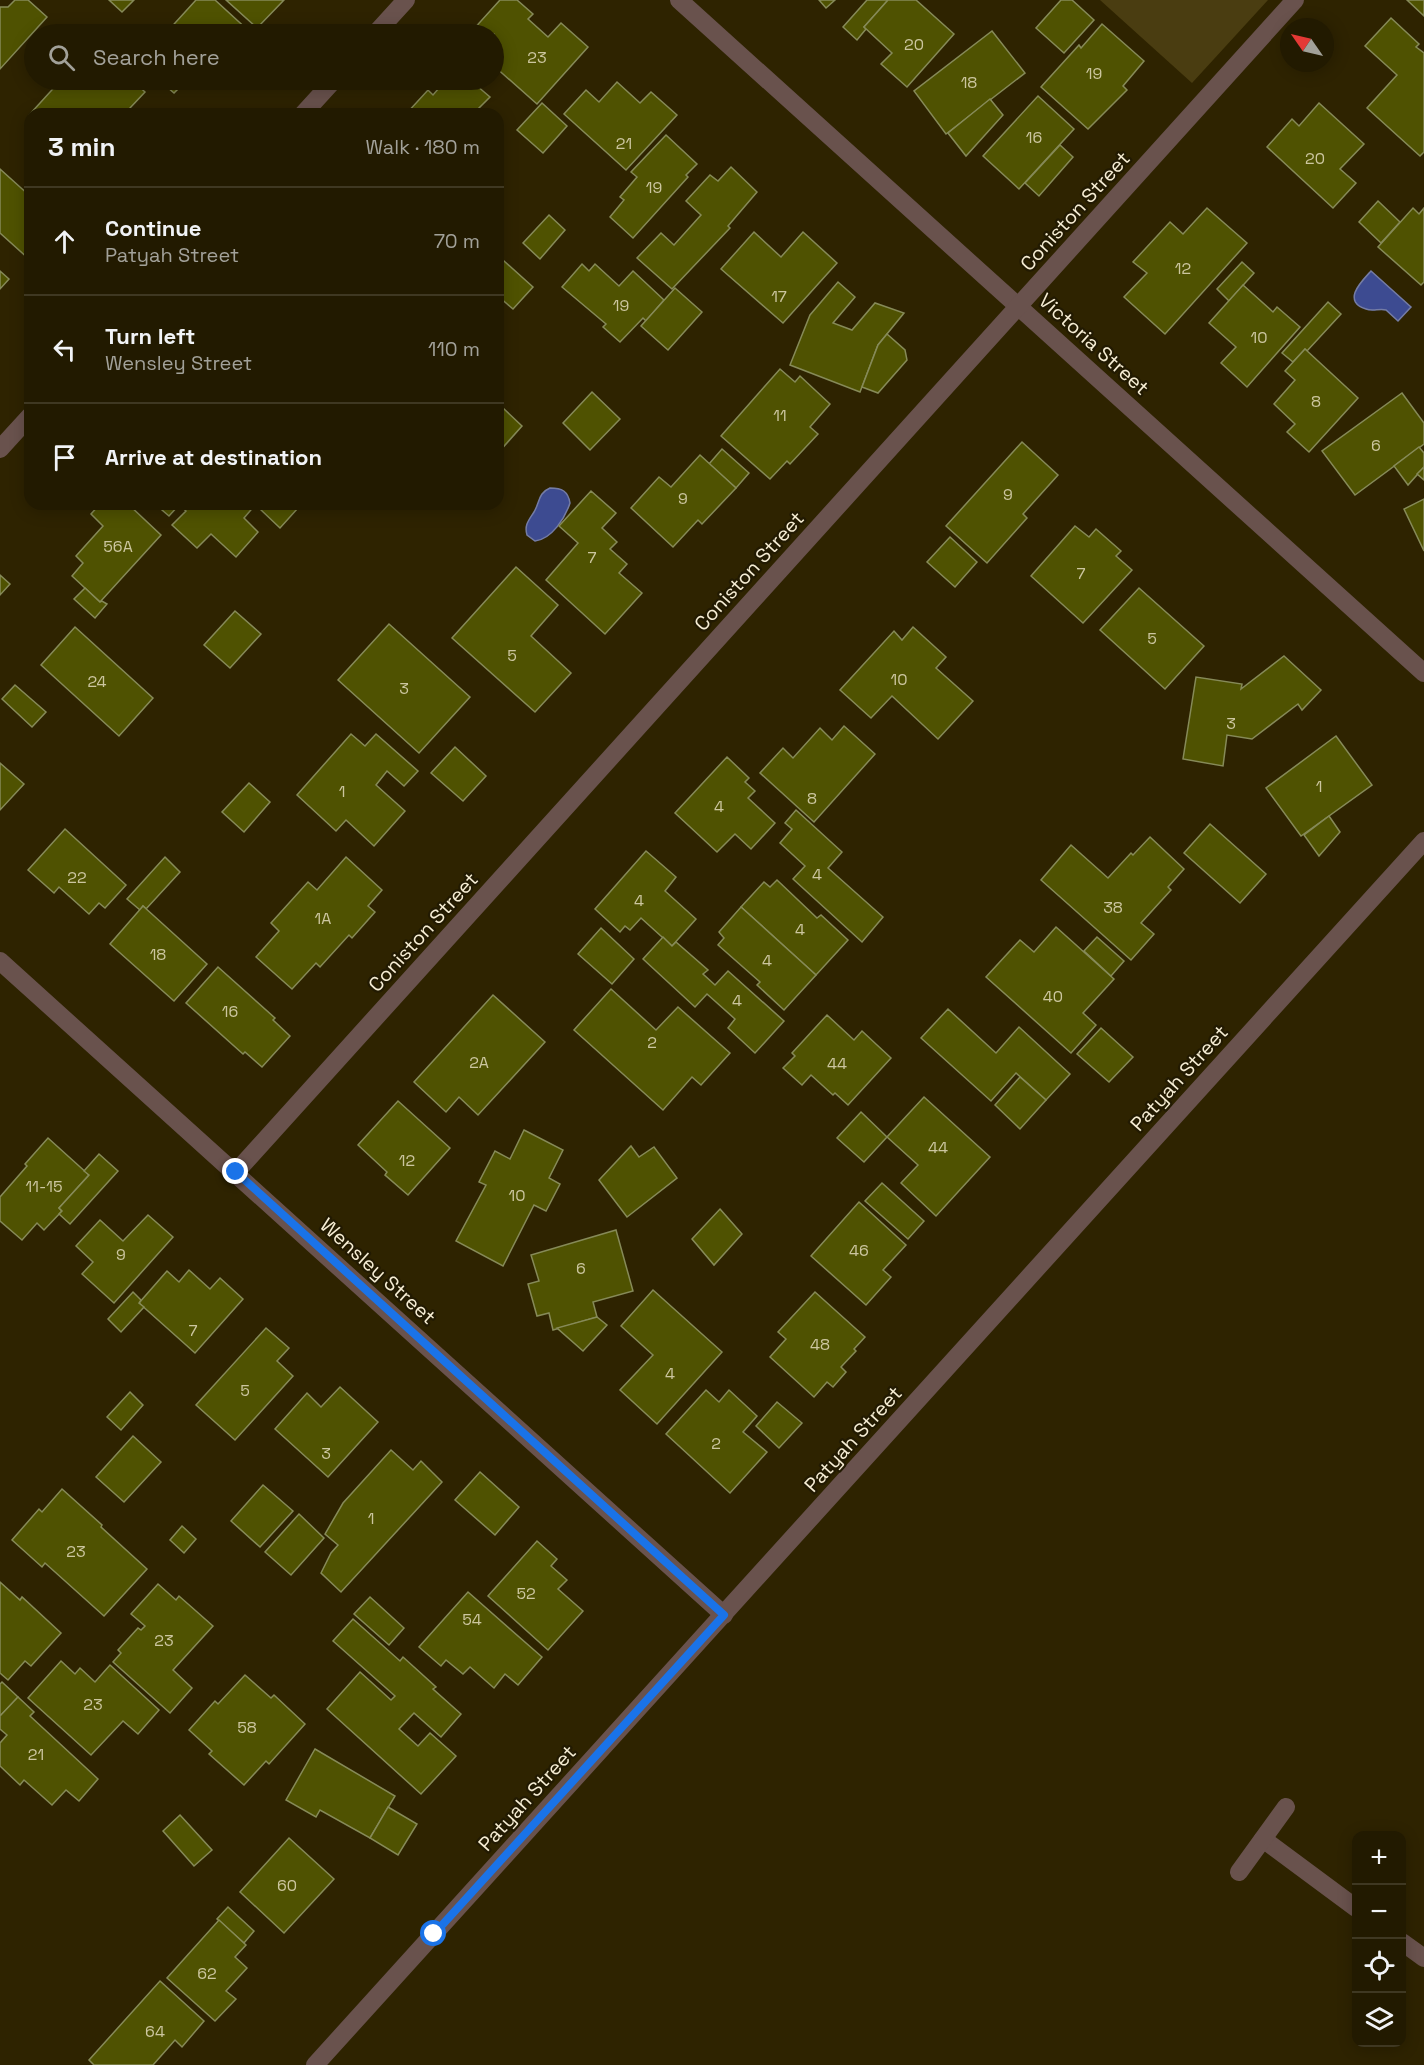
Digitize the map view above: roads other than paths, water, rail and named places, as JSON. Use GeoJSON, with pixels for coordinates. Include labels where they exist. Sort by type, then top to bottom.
{"type":"FeatureCollection","features":[{"type":"Feature","properties":{"kind":"street"},"geometry":{"type":"LineString","coordinates":[[384,24],[406,0]]}},
{"type":"Feature","properties":{"kind":"street","name":"Victoria Street"},"geometry":{"type":"LineString","coordinates":[[679,0],[1424,673]]}},
{"type":"Feature","properties":{"kind":"street","name":"Coniston Street"},"geometry":{"type":"LineString","coordinates":[[236,1172],[1295,0]]}},
{"type":"Feature","properties":{"kind":"street"},"geometry":{"type":"LineString","coordinates":[[308,108],[325,90]]}},
{"type":"Feature","properties":{"kind":"street"},"geometry":{"type":"LineString","coordinates":[[0,449],[24,423]]}},
{"type":"Feature","properties":{"kind":"street","name":"Patyah Street"},"geometry":{"type":"LineString","coordinates":[[315,2065],[1424,841]]}},
{"type":"Feature","properties":{"kind":"street","name":"Wensley Street"},"geometry":{"type":"LineString","coordinates":[[0,961],[724,1615]]}},
{"type":"Feature","properties":{"kind":"street"},"geometry":{"type":"LineString","coordinates":[[1239,1872],[1286,1807]]}},
{"type":"Feature","properties":{"kind":"street"},"geometry":{"type":"LineString","coordinates":[[1263,1839],[1352,1905]]}},
{"type":"Feature","properties":{"kind":"street"},"geometry":{"type":"LineString","coordinates":[[1406,1945],[1424,1958]]}},
{"type":"Feature","properties":{"kind":"water"},"geometry":{"type":"Polygon","coordinates":[[[1371,271],[1411,307],[1398,321],[1386,310],[1369,310],[1355,301],[1356,291],[1371,271]]]}},
{"type":"Feature","properties":{"kind":"water"},"geometry":{"type":"Polygon","coordinates":[[[550,488],[564,491],[570,503],[557,527],[547,536],[535,541],[527,535],[527,525],[541,495],[550,488]]]}}]}
